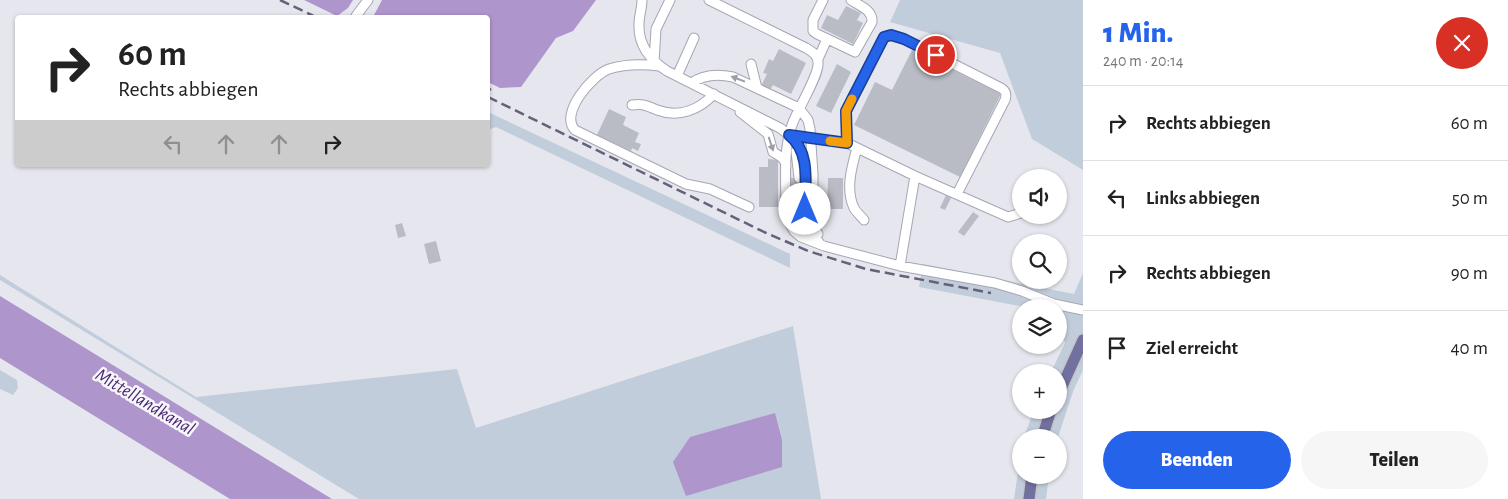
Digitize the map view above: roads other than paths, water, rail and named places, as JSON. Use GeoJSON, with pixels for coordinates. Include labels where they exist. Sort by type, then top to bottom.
{"type":"FeatureCollection","features":[{"type":"Feature","properties":{"kind":"main road"},"geometry":{"type":"LineString","coordinates":[[1067,375],[1083,340]]}},
{"type":"Feature","properties":{"kind":"main road"},"geometry":{"type":"LineString","coordinates":[[1029,499],[1031,484]]}},
{"type":"Feature","properties":{"kind":"lane"},"geometry":{"type":"LineString","coordinates":[[357,15],[368,0]]}},
{"type":"Feature","properties":{"kind":"lane"},"geometry":{"type":"LineString","coordinates":[[642,0],[639,33],[644,48],[656,64],[780,128],[799,145],[805,164],[805,209],[808,228],[812,235],[824,246]]}},
{"type":"Feature","properties":{"kind":"lane"},"geometry":{"type":"LineString","coordinates":[[656,64],[656,29],[670,0]]}},
{"type":"Feature","properties":{"kind":"lane"},"geometry":{"type":"LineString","coordinates":[[709,0],[806,48],[815,53],[818,59]]}},
{"type":"Feature","properties":{"kind":"lane"},"geometry":{"type":"LineString","coordinates":[[823,0],[812,26],[817,34],[855,52],[872,22],[872,16],[868,10],[851,0]]}},
{"type":"Feature","properties":{"kind":"lane"},"geometry":{"type":"LineString","coordinates":[[847,143],[846,111],[884,37],[891,35],[904,39],[1001,88],[1007,94],[957,194]]}},
{"type":"Feature","properties":{"kind":"lane"},"geometry":{"type":"LineString","coordinates":[[677,76],[694,38]]}},
{"type":"Feature","properties":{"kind":"lane"},"geometry":{"type":"LineString","coordinates":[[827,40],[818,59],[817,72],[799,108],[789,135],[786,210],[794,231],[801,237],[842,252],[900,266],[995,283],[1022,291],[1054,304],[1083,310]]}},
{"type":"Feature","properties":{"kind":"lane"},"geometry":{"type":"LineString","coordinates":[[656,64],[619,66],[601,73],[585,88],[573,110],[570,116],[572,127],[678,180],[694,187],[710,189],[749,207]]}},
{"type":"Feature","properties":{"kind":"lane"},"geometry":{"type":"LineString","coordinates":[[751,64],[757,88]]}},
{"type":"Feature","properties":{"kind":"lane"},"geometry":{"type":"LineString","coordinates":[[692,83],[698,78],[724,75],[741,80],[799,108],[808,120],[811,138],[813,226],[820,238],[842,252]]}},
{"type":"Feature","properties":{"kind":"lane"},"geometry":{"type":"LineString","coordinates":[[632,105],[642,103],[670,113],[689,112],[704,104],[714,94]]}},
{"type":"Feature","properties":{"kind":"lane"},"geometry":{"type":"LineString","coordinates":[[724,100],[768,134],[773,152],[785,161],[787,168]]}},
{"type":"Feature","properties":{"kind":"lane"},"geometry":{"type":"LineString","coordinates":[[789,135],[847,143],[915,176],[1008,217],[1012,216]]}},
{"type":"Feature","properties":{"kind":"lane"},"geometry":{"type":"LineString","coordinates":[[789,135],[795,178]]}},
{"type":"Feature","properties":{"kind":"lane"},"geometry":{"type":"LineString","coordinates":[[857,148],[851,172],[850,192],[854,208],[864,220]]}},
{"type":"Feature","properties":{"kind":"lane"},"geometry":{"type":"LineString","coordinates":[[900,266],[915,176]]}},
{"type":"Feature","properties":{"kind":"lane"},"geometry":{"type":"LineString","coordinates":[[791,198],[792,218],[801,237]]}},
{"type":"Feature","properties":{"kind":"lane"},"geometry":{"type":"LineString","coordinates":[[799,208],[803,230],[810,239],[824,246]]}},
{"type":"Feature","properties":{"kind":"water"},"geometry":{"type":"Polygon","coordinates":[[[304,0],[353,0],[348,8],[338,15],[304,0]]]}},
{"type":"Feature","properties":{"kind":"water"},"geometry":{"type":"Polygon","coordinates":[[[382,0],[596,0],[573,31],[556,38],[521,87],[500,88],[490,83],[490,15],[374,15],[382,0]]]}},
{"type":"Feature","properties":{"kind":"water","name":"Mittellandkanal"},"geometry":{"type":"Polygon","coordinates":[[[0,296],[332,499],[230,499],[0,358],[0,296]]]}},
{"type":"Feature","properties":{"kind":"water"},"geometry":{"type":"Polygon","coordinates":[[[775,413],[782,440],[782,467],[686,496],[673,462],[690,437],[775,413]]]}},
{"type":"Feature","properties":{"kind":"tunnel"},"geometry":{"type":"LineString","coordinates":[[791,178],[791,198]]}},
{"type":"Feature","properties":{"kind":"tunnel"},"geometry":{"type":"LineString","coordinates":[[799,178],[799,208]]}},
{"type":"Feature","properties":{"kind":"railway"},"geometry":{"type":"LineString","coordinates":[[280,0],[312,15]]}},
{"type":"Feature","properties":{"kind":"railway"},"geometry":{"type":"LineString","coordinates":[[490,98],[764,232],[808,251],[866,269],[991,293]]}}]}
